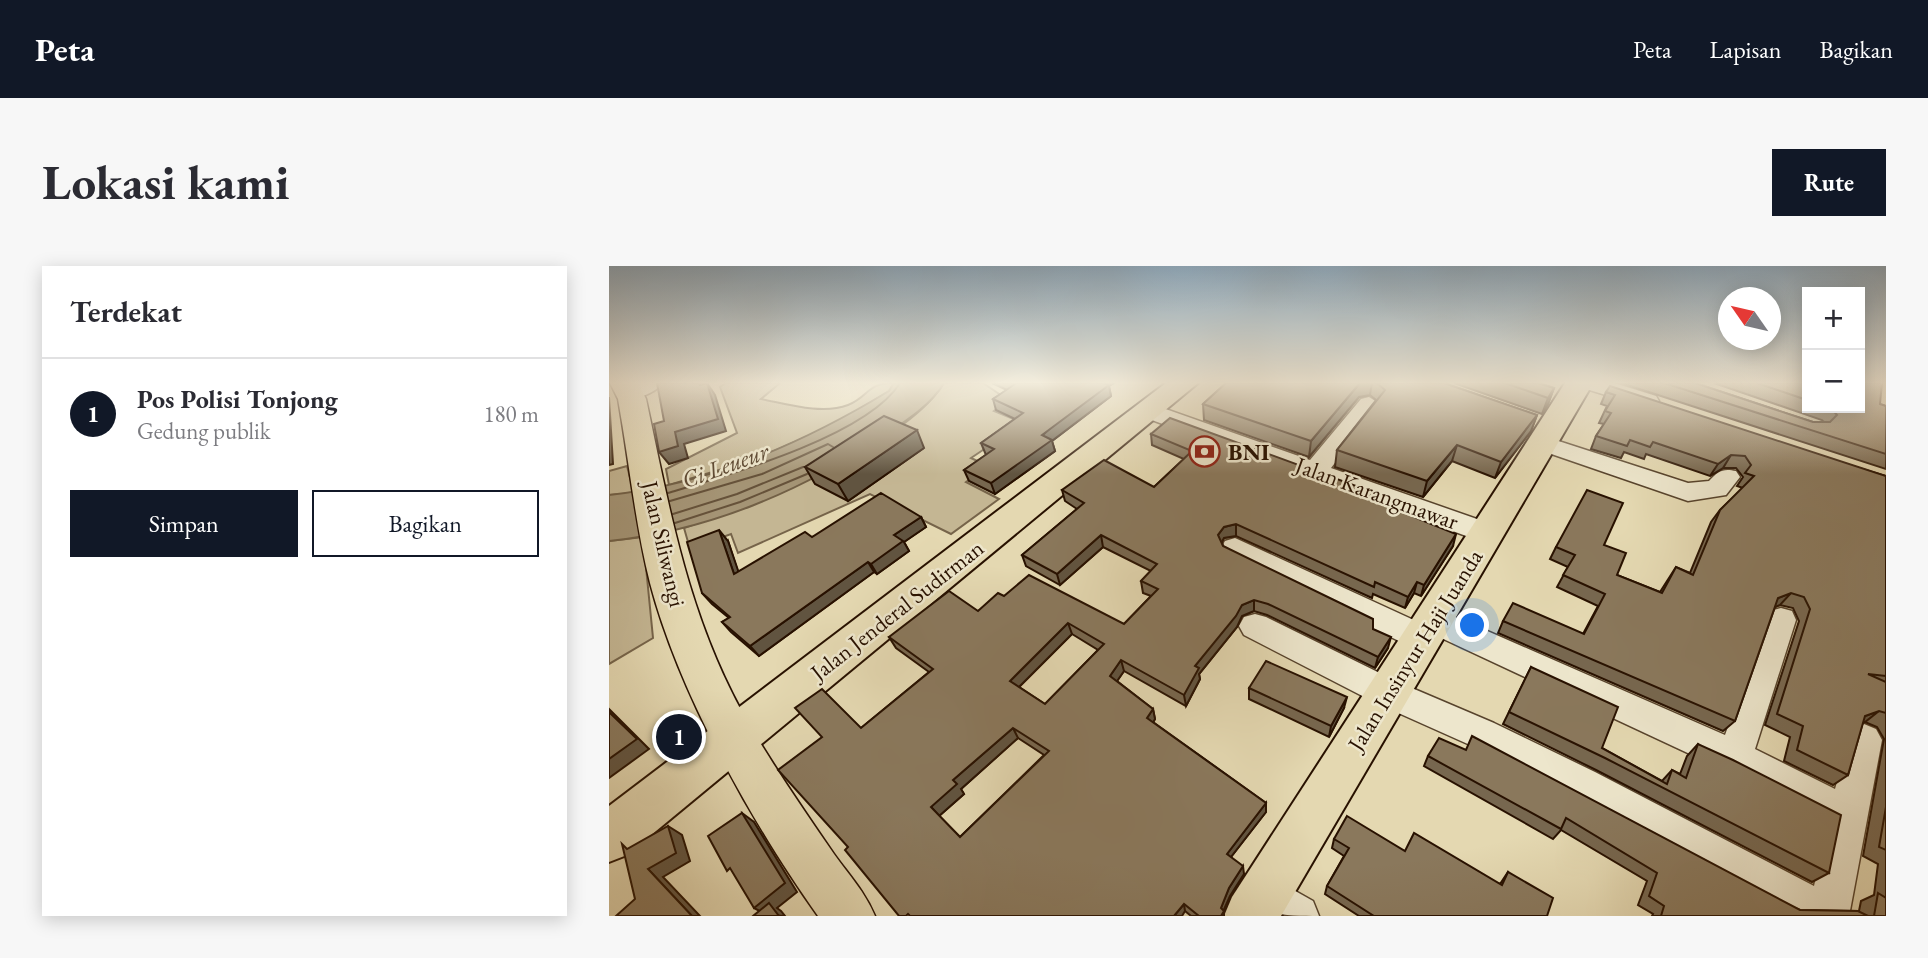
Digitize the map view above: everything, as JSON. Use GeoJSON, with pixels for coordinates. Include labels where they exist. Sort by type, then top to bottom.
{"type":"FeatureCollection","features":[{"type":"Feature","properties":{"kind":"highway","name":"Jalan Jenderal Sudirman"},"geometry":{"type":"LineString","coordinates":[[609,837],[1146,413]]}},
{"type":"Feature","properties":{"kind":"highway","name":"Jalan Insinyur Haji Juanda"},"geometry":{"type":"LineString","coordinates":[[1258,905],[1487,533],[1540,430],[1554,413]]}},
{"type":"Feature","properties":{"kind":"main road","name":"Jalan Siliwangi"},"geometry":{"type":"LineString","coordinates":[[639,413],[668,582],[690,647],[734,739],[818,874],[849,916]]}},
{"type":"Feature","properties":{"kind":"street","name":"Jalan Karangmawar"},"geometry":{"type":"LineString","coordinates":[[1155,413],[1487,533]]}},
{"type":"Feature","properties":{"kind":"street"},"geometry":{"type":"LineString","coordinates":[[1315,471],[1361,413]]}},
{"type":"Feature","properties":{"kind":"street"},"geometry":{"type":"LineString","coordinates":[[1540,430],[1688,492],[1717,489],[1727,477]]}},
{"type":"Feature","properties":{"kind":"street"},"geometry":{"type":"LineString","coordinates":[[1234,548],[1735,757],[1850,816]]}},
{"type":"Feature","properties":{"kind":"street"},"geometry":{"type":"LineString","coordinates":[[1735,757],[1781,620]]}},
{"type":"Feature","properties":{"kind":"street"},"geometry":{"type":"LineString","coordinates":[[1255,626],[1388,693],[1482,734],[1582,784],[1828,916],[1864,740]]}},
{"type":"Feature","properties":{"kind":"street"},"geometry":{"type":"LineString","coordinates":[[1258,905],[1298,916]]}},
{"type":"Feature","properties":{"kind":"shaded area"},"geometry":{"type":"Polygon","coordinates":[[[730,413],[852,413],[833,425],[756,459],[669,485],[666,469],[737,433],[730,413]]]}},
{"type":"Feature","properties":{"kind":"shaded area"},"geometry":{"type":"Polygon","coordinates":[[[916,413],[1000,413],[1023,423],[971,458],[988,466],[966,482],[999,499],[951,534],[870,494],[738,553],[731,534],[690,549],[684,528],[826,470],[897,429],[916,413]]]}},
{"type":"Feature","properties":{"kind":"shaded area"},"geometry":{"type":"Polygon","coordinates":[[[627,466],[634,493],[609,495],[609,471],[627,466]]]}},
{"type":"Feature","properties":{"kind":"shaded area"},"geometry":{"type":"Polygon","coordinates":[[[643,537],[653,638],[609,664],[609,541],[643,537]]]}},
{"type":"Feature","properties":{"kind":"water"},"geometry":{"type":"Polygon","coordinates":[[[850,413],[914,413],[854,455],[788,491],[718,518],[646,536],[609,541],[609,495],[647,490],[719,471],[823,428],[850,413]]]}},
{"type":"Feature","properties":{"kind":"building"},"geometry":{"type":"Polygon","coordinates":[[[663,413],[716,413],[718,419],[675,432],[678,446],[659,452],[654,424],[664,421],[663,413]]]}},
{"type":"Feature","properties":{"kind":"building"},"geometry":{"type":"Polygon","coordinates":[[[1023,413],[1071,413],[1042,435],[1052,440],[991,483],[964,470],[994,449],[981,443],[1023,413]]]}},
{"type":"Feature","properties":{"kind":"building"},"geometry":{"type":"Polygon","coordinates":[[[1230,413],[1334,413],[1311,441],[1230,413]]]}},
{"type":"Feature","properties":{"kind":"building"},"geometry":{"type":"Polygon","coordinates":[[[1366,413],[1537,415],[1501,462],[1457,445],[1427,481],[1337,450],[1366,413]]]}},
{"type":"Feature","properties":{"kind":"building"},"geometry":{"type":"Polygon","coordinates":[[[1611,413],[1694,413],[1886,476],[1886,676],[1868,674],[1886,682],[1886,713],[1879,711],[1865,716],[1848,775],[1797,750],[1803,726],[1777,714],[1810,609],[1804,597],[1791,593],[1778,598],[1735,721],[1503,621],[1513,603],[1584,634],[1605,594],[1563,575],[1575,555],[1556,547],[1587,490],[1623,503],[1604,545],[1626,553],[1617,575],[1662,593],[1676,567],[1693,575],[1720,510],[1754,476],[1745,473],[1751,465],[1745,456],[1731,455],[1718,464],[1653,442],[1650,447],[1630,440],[1627,446],[1596,436],[1611,413]]]}},
{"type":"Feature","properties":{"kind":"building"},"geometry":{"type":"Polygon","coordinates":[[[1759,413],[1787,413],[1813,422],[1830,422],[1837,415],[1836,413],[1886,413],[1886,454],[1759,413]]]}},
{"type":"Feature","properties":{"kind":"building"},"geometry":{"type":"Polygon","coordinates":[[[884,416],[917,430],[838,484],[805,467],[884,416]]]}},
{"type":"Feature","properties":{"kind":"building"},"geometry":{"type":"Polygon","coordinates":[[[1170,418],[1419,509],[1414,517],[1456,534],[1424,585],[1417,582],[1408,597],[1375,582],[1374,587],[1236,524],[1224,527],[1218,535],[1223,546],[1373,619],[1373,629],[1391,637],[1378,657],[1268,604],[1254,600],[1242,605],[1195,666],[1199,668],[1184,695],[1121,660],[1110,676],[1153,709],[1147,718],[1266,803],[1227,854],[1243,866],[1229,888],[1221,908],[1224,911],[1221,916],[1199,916],[1184,904],[1174,916],[899,916],[845,850],[848,847],[778,770],[822,737],[795,708],[822,689],[861,728],[933,669],[889,637],[949,591],[978,611],[998,593],[1004,596],[1029,575],[1124,624],[1158,589],[1141,581],[1157,564],[1101,535],[1057,574],[1022,555],[1084,503],[1062,490],[1104,460],[1154,487],[1192,451],[1151,434],[1170,418]],[[1068,623],[1010,681],[1045,704],[1104,644],[1068,623]],[[1013,728],[953,780],[957,784],[931,807],[960,837],[1049,751],[1013,728]]]}},
{"type":"Feature","properties":{"kind":"building"},"geometry":{"type":"Polygon","coordinates":[[[881,493],[921,517],[894,535],[903,541],[871,564],[868,562],[750,646],[722,622],[730,617],[702,593],[687,542],[719,530],[734,574],[805,532],[812,537],[881,493]]]}},
{"type":"Feature","properties":{"kind":"building"},"geometry":{"type":"Polygon","coordinates":[[[1266,661],[1347,697],[1331,726],[1249,688],[1266,661]]]}},
{"type":"Feature","properties":{"kind":"building"},"geometry":{"type":"Polygon","coordinates":[[[1531,667],[1618,707],[1602,748],[1667,784],[1672,770],[1686,778],[1698,744],[1841,815],[1829,873],[1509,712],[1531,667]]]}},
{"type":"Feature","properties":{"kind":"building"},"geometry":{"type":"Polygon","coordinates":[[[609,712],[637,739],[609,759],[609,712]]]}},
{"type":"Feature","properties":{"kind":"building"},"geometry":{"type":"Polygon","coordinates":[[[1472,736],[1800,910],[1858,911],[1868,916],[1661,916],[1664,906],[1649,896],[1657,873],[1566,818],[1561,829],[1428,756],[1439,738],[1466,750],[1472,736]]]}},
{"type":"Feature","properties":{"kind":"building"},"geometry":{"type":"Polygon","coordinates":[[[1886,807],[1886,850],[1879,847],[1886,807]]]}},
{"type":"Feature","properties":{"kind":"building"},"geometry":{"type":"Polygon","coordinates":[[[742,813],[785,883],[754,908],[730,868],[727,871],[708,836],[742,813]]]}},
{"type":"Feature","properties":{"kind":"building"},"geometry":{"type":"Polygon","coordinates":[[[1347,816],[1405,851],[1414,833],[1502,885],[1508,872],[1553,898],[1547,916],[1374,916],[1327,886],[1349,848],[1334,839],[1347,816]]]}},
{"type":"Feature","properties":{"kind":"building"},"geometry":{"type":"Polygon","coordinates":[[[668,826],[676,853],[648,869],[692,916],[616,916],[635,899],[622,844],[627,849],[668,826]]]}},
{"type":"Feature","properties":{"kind":"building"},"geometry":{"type":"Polygon","coordinates":[[[1878,893],[1886,898],[1886,916],[1874,916],[1878,893]]]}},
{"type":"Feature","properties":{"kind":"building"},"geometry":{"type":"Polygon","coordinates":[[[769,903],[779,916],[753,916],[769,903]]]}},
{"type":"Feature","properties":{"kind":"place","name":"BNI"},"geometry":{"type":"Point","coordinates":[1205,452]}},
{"type":"Feature","properties":{"kind":"place","name":"Pos Polisi Tonjong"},"geometry":{"type":"Point","coordinates":[679,737]}},
{"type":"Feature","properties":{"kind":"water label","name":"Ci Leueur"},"geometry":{"type":"Point","coordinates":[725,465]}}]}
